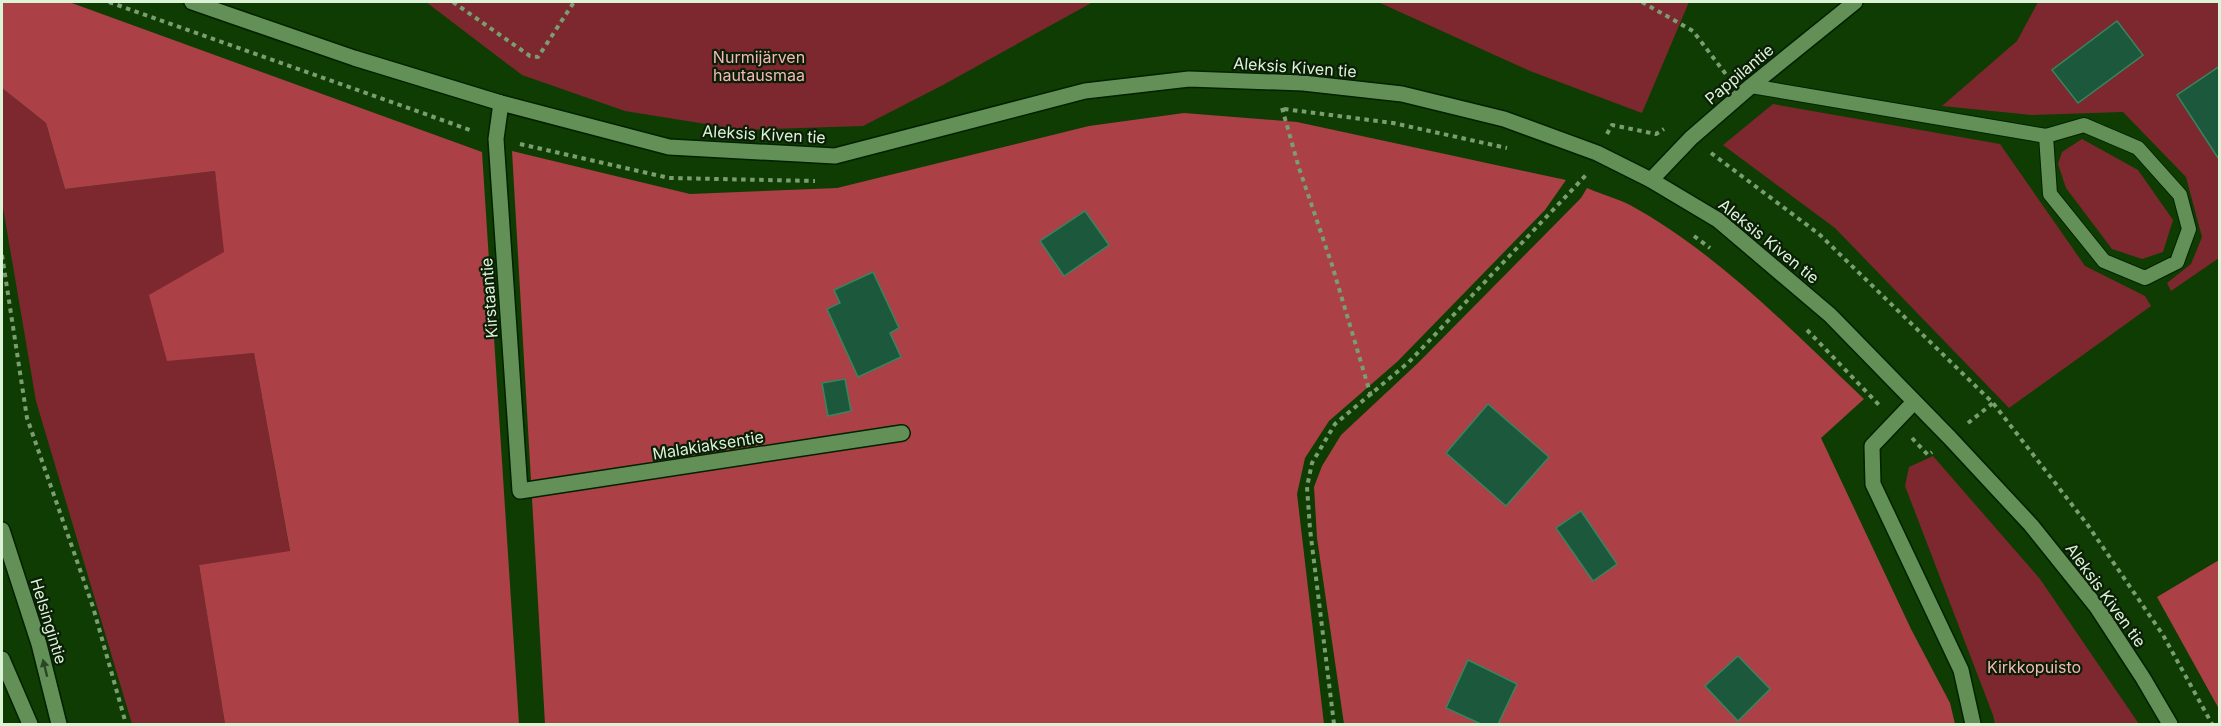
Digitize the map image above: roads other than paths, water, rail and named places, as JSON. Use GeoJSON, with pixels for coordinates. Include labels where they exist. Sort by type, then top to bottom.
{"type":"FeatureCollection","features":[{"type":"Feature","properties":{"kind":"street","name":"Aleksis Kiven tie"},"geometry":{"type":"LineString","coordinates":[[192,2],[354,58],[501,103],[669,147],[836,156],[1085,91],[1189,79],[1303,83],[1402,94],[1504,119],[1597,153],[1652,180],[1718,220],[1830,315],[2031,525],[2096,606],[2170,724]]}},
{"type":"Feature","properties":{"kind":"street","name":"Pappilantie"},"geometry":{"type":"LineString","coordinates":[[1652,180],[1691,138],[1746,90],[1855,2]]}},
{"type":"Feature","properties":{"kind":"street","name":"Kirstaantie"},"geometry":{"type":"LineString","coordinates":[[501,103],[496,139],[520,492]]}},
{"type":"Feature","properties":{"kind":"street"},"geometry":{"type":"LineString","coordinates":[[1914,402],[1872,446],[1873,484],[1961,670],[1972,724]]}},
{"type":"Feature","properties":{"kind":"street","name":"Malakiaksentie"},"geometry":{"type":"LineString","coordinates":[[520,492],[902,434]]}},
{"type":"Feature","properties":{"kind":"street","name":"Helsingintie"},"geometry":{"type":"LineString","coordinates":[[2,530],[39,644],[59,724]]}},
{"type":"Feature","properties":{"kind":"street"},"geometry":{"type":"LineString","coordinates":[[2,659],[30,724]]}},
{"type":"Feature","properties":{"kind":"lane"},"geometry":{"type":"LineString","coordinates":[[1746,90],[2046,136],[2084,125],[2138,148],[2180,195],[2189,229],[2177,262],[2145,278],[2104,261],[2050,194],[2046,136]]}},
{"type":"Feature","properties":{"kind":"park label","name":"Nurmijärven hautausmaa"},"geometry":{"type":"Point","coordinates":[759,66]}},
{"type":"Feature","properties":{"kind":"park label","name":"Kirkkopuisto"},"geometry":{"type":"Point","coordinates":[2034,667]}}]}
